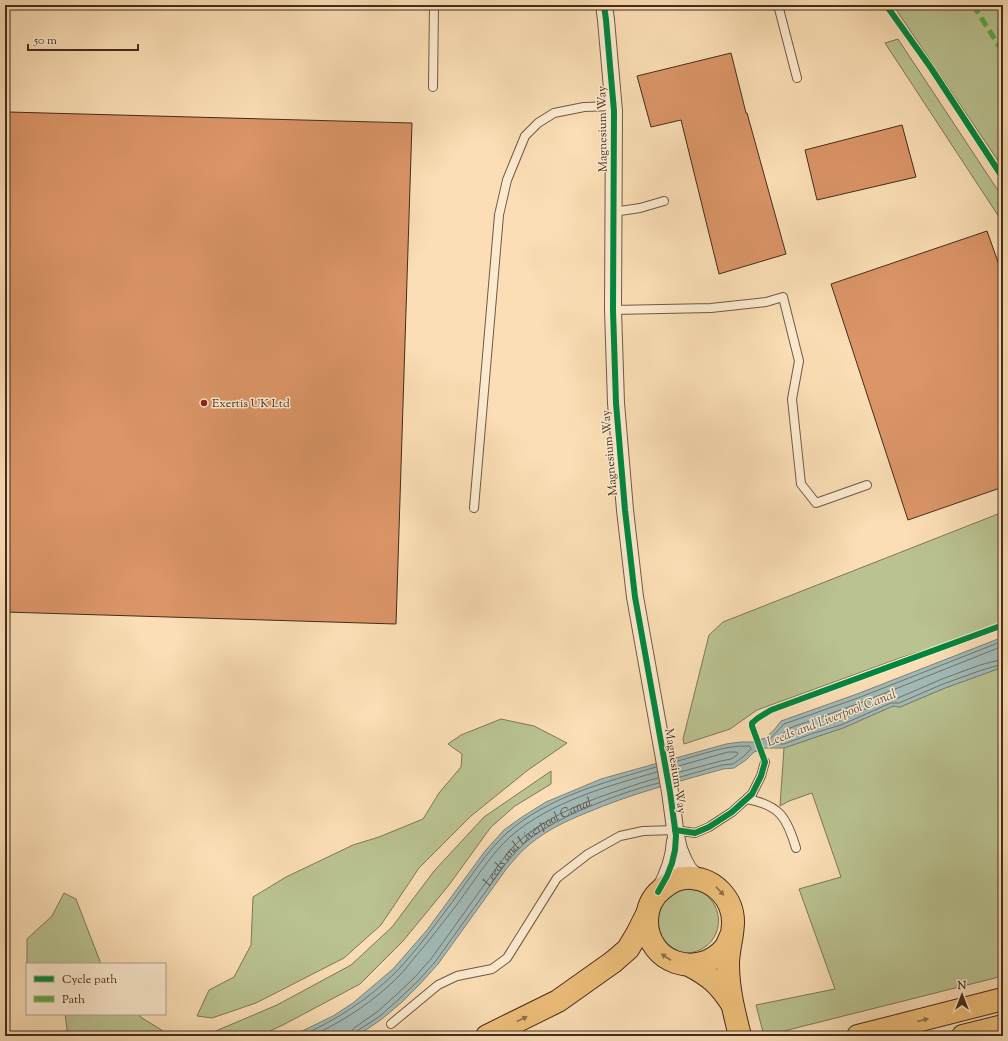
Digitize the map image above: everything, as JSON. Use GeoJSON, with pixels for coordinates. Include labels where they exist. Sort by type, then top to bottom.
{"type":"FeatureCollection","features":[{"type":"Feature","properties":{"kind":"highway"},"geometry":{"type":"LineString","coordinates":[[487,1036],[558,1001],[613,962],[628,949],[647,914],[650,902],[658,892],[667,885],[678,880],[690,878],[699,879],[714,885],[720,890],[728,902],[732,912],[732,934],[728,951],[729,981],[740,1036]]}},
{"type":"Feature","properties":{"kind":"highway"},"geometry":{"type":"LineString","coordinates":[[647,914],[647,929],[649,936],[652,943],[661,955],[674,962],[689,965],[703,972],[717,983],[733,1005]]}},
{"type":"Feature","properties":{"kind":"highway"},"geometry":{"type":"LineString","coordinates":[[689,965],[703,963],[715,957],[725,947],[732,934]]}},
{"type":"Feature","properties":{"kind":"highway"},"geometry":{"type":"LineString","coordinates":[[858,1036],[1003,999]]}},
{"type":"Feature","properties":{"kind":"highway"},"geometry":{"type":"LineString","coordinates":[[963,1036],[1003,1026]]}},
{"type":"Feature","properties":{"kind":"street","name":"Magnesium Way"},"geometry":{"type":"LineString","coordinates":[[604,5],[614,106],[613,310],[616,402],[625,510],[635,597],[670,792],[675,833],[675,850],[672,863],[658,892]]}},
{"type":"Feature","properties":{"kind":"street","name":"Magnesium Way"},"geometry":{"type":"LineString","coordinates":[[675,833],[684,861],[689,870],[699,879]]}},
{"type":"Feature","properties":{"kind":"lane"},"geometry":{"type":"LineString","coordinates":[[433,87],[434,5]]}},
{"type":"Feature","properties":{"kind":"lane"},"geometry":{"type":"LineString","coordinates":[[778,5],[797,78]]}},
{"type":"Feature","properties":{"kind":"lane"},"geometry":{"type":"LineString","coordinates":[[474,508],[498,215],[506,180],[525,136],[538,123],[554,113],[584,107],[614,106]]}},
{"type":"Feature","properties":{"kind":"lane"},"geometry":{"type":"LineString","coordinates":[[613,212],[640,208],[664,201]]}},
{"type":"Feature","properties":{"kind":"lane"},"geometry":{"type":"LineString","coordinates":[[613,310],[711,308],[766,302],[783,297],[799,361],[792,399],[801,484],[816,503],[867,485]]}},
{"type":"Feature","properties":{"kind":"lane"},"geometry":{"type":"LineString","coordinates":[[391,1024],[438,985],[456,976],[492,968],[507,958],[557,878],[588,854],[620,836],[643,830],[695,833],[709,827],[732,812],[752,794],[761,776],[765,762]]}},
{"type":"Feature","properties":{"kind":"lane"},"geometry":{"type":"LineString","coordinates":[[747,799],[768,805],[780,814],[791,831],[796,848]]}},
{"type":"Feature","properties":{"kind":"green space"},"geometry":{"type":"Polygon","coordinates":[[[893,5],[1003,5],[1003,168],[893,5]]]}},
{"type":"Feature","properties":{"kind":"green space"},"geometry":{"type":"Polygon","coordinates":[[[898,39],[1003,198],[1003,223],[885,43],[898,39]]]}},
{"type":"Feature","properties":{"kind":"green space"},"geometry":{"type":"Polygon","coordinates":[[[1003,512],[1003,625],[900,658],[757,710],[730,729],[684,744],[683,739],[709,635],[723,622],[1003,512]]]}},
{"type":"Feature","properties":{"kind":"green space"},"geometry":{"type":"Polygon","coordinates":[[[1003,667],[1003,976],[764,1036],[756,1005],[835,989],[799,889],[841,877],[812,793],[789,801],[780,806],[784,748],[843,728],[893,706],[900,707],[945,688],[1003,667]]]}},
{"type":"Feature","properties":{"kind":"green space"},"geometry":{"type":"Polygon","coordinates":[[[501,719],[534,726],[567,743],[528,770],[471,816],[419,868],[381,925],[344,958],[256,1003],[212,1018],[197,1016],[209,990],[234,977],[251,945],[253,897],[286,877],[353,845],[379,837],[423,819],[439,793],[461,767],[462,754],[448,744],[461,735],[501,719]]]}},
{"type":"Feature","properties":{"kind":"green space"},"geometry":{"type":"Polygon","coordinates":[[[551,771],[551,784],[515,806],[491,827],[449,885],[403,941],[360,984],[283,1025],[259,1036],[204,1036],[277,1005],[351,965],[392,927],[434,871],[484,817],[551,771]]]}},
{"type":"Feature","properties":{"kind":"green space"},"geometry":{"type":"Polygon","coordinates":[[[688,888],[700,891],[709,897],[715,905],[718,914],[718,924],[716,933],[704,948],[694,952],[679,953],[661,942],[655,912],[667,894],[688,888]]]}},
{"type":"Feature","properties":{"kind":"green space"},"geometry":{"type":"Polygon","coordinates":[[[64,893],[76,899],[101,963],[27,963],[27,939],[52,916],[64,893]]]}},
{"type":"Feature","properties":{"kind":"green space"},"geometry":{"type":"Polygon","coordinates":[[[65,1015],[139,1015],[163,1031],[150,1036],[63,1036],[67,1029],[65,1015]]]}},
{"type":"Feature","properties":{"kind":"water","name":"Leeds and Liverpool Canal"},"geometry":{"type":"Polygon","coordinates":[[[1003,637],[1003,667],[945,688],[900,707],[893,706],[843,728],[784,748],[766,748],[754,752],[746,760],[734,768],[723,769],[654,789],[603,806],[550,830],[530,844],[507,868],[438,964],[402,1002],[382,1019],[357,1036],[292,1036],[333,1016],[353,1003],[393,969],[427,930],[485,851],[504,830],[546,802],[601,779],[726,744],[753,742],[765,738],[781,721],[857,694],[1003,637]]]}},
{"type":"Feature","properties":{"kind":"building"},"geometry":{"type":"Polygon","coordinates":[[[731,53],[746,113],[786,254],[719,274],[681,120],[651,127],[637,76],[731,53]]]}},
{"type":"Feature","properties":{"kind":"building","name":"Exertis UK Ltd"},"geometry":{"type":"Polygon","coordinates":[[[8,112],[412,123],[396,624],[5,612],[5,194],[8,112]]]}},
{"type":"Feature","properties":{"kind":"building"},"geometry":{"type":"Polygon","coordinates":[[[902,125],[916,177],[817,200],[805,150],[902,125]]]}},
{"type":"Feature","properties":{"kind":"building"},"geometry":{"type":"Polygon","coordinates":[[[987,231],[1003,276],[1003,487],[908,520],[831,284],[987,231]]]}},
{"type":"Feature","properties":{"kind":"marked path"},"geometry":{"type":"LineString","coordinates":[[973,5],[1003,52]]}},
{"type":"Feature","properties":{"kind":"cycle path"},"geometry":{"type":"LineString","coordinates":[[604,5],[614,111],[613,310],[616,403],[625,510],[635,597],[670,792],[676,836],[672,863],[658,892]]}},
{"type":"Feature","properties":{"kind":"cycle path"},"geometry":{"type":"LineString","coordinates":[[886,5],[931,68],[1003,178]]}},
{"type":"Feature","properties":{"kind":"cycle path"},"geometry":{"type":"LineString","coordinates":[[675,830],[695,833],[709,827],[732,812],[752,794],[761,776],[765,762],[752,726],[752,723],[758,718],[771,710],[1003,625]]}},
{"type":"Feature","properties":{"kind":"place","name":"Exertis UK Ltd"},"geometry":{"type":"Point","coordinates":[204,403]}}]}
